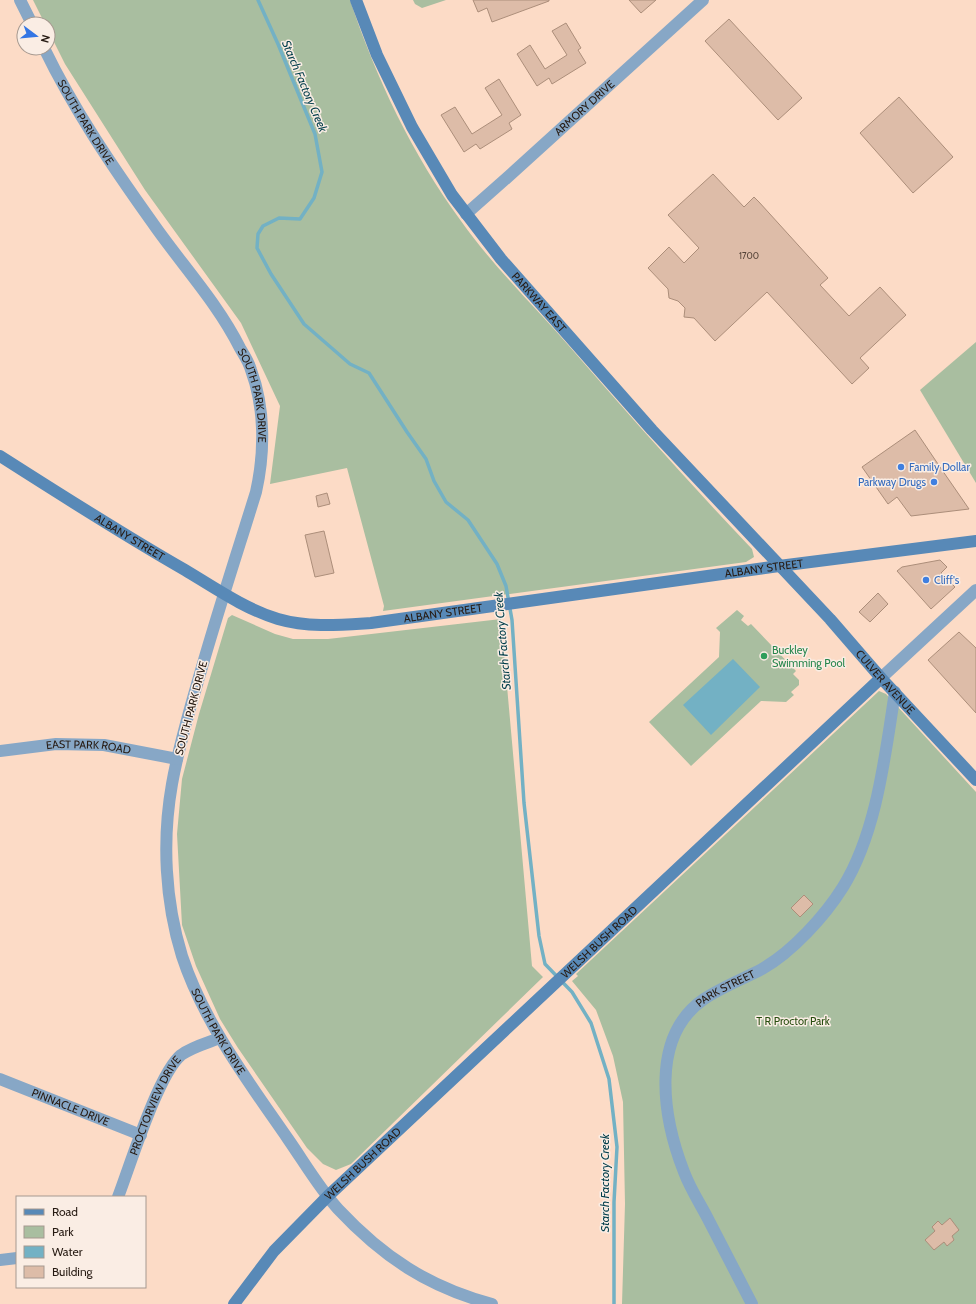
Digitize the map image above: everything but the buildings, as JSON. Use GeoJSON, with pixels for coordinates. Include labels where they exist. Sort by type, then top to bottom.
{"type":"FeatureCollection","features":[{"type":"Feature","properties":{"kind":"street"},"geometry":{"type":"LineString","coordinates":[[20,0],[28,16]]}},
{"type":"Feature","properties":{"kind":"street","name":"PARKWAY EAST"},"geometry":{"type":"LineString","coordinates":[[356,0],[377,55],[412,127],[466,214],[501,259],[652,430],[779,566]]}},
{"type":"Feature","properties":{"kind":"street","name":"ARMORY DRIVE"},"geometry":{"type":"LineString","coordinates":[[466,214],[703,0]]}},
{"type":"Feature","properties":{"kind":"street","name":"SOUTH PARK DRIVE"},"geometry":{"type":"LineString","coordinates":[[48,56],[65,92],[87,129],[152,224],[200,285],[231,330],[251,369],[259,398],[262,431],[260,474],[196,687],[171,786],[167,842],[167,880],[175,929],[183,957],[210,1020],[220,1038],[339,1210],[385,1253],[414,1274],[462,1296],[492,1304]]}},
{"type":"Feature","properties":{"kind":"street","name":"ALBANY STREET"},"geometry":{"type":"LineString","coordinates":[[0,456],[119,532],[248,607],[278,619],[306,625],[327,626],[371,623],[976,540]]}},
{"type":"Feature","properties":{"kind":"street","name":"CULVER AVENUE"},"geometry":{"type":"LineString","coordinates":[[779,566],[830,619],[881,678],[976,780]]}},
{"type":"Feature","properties":{"kind":"street","name":"WELSH BUSH ROAD"},"geometry":{"type":"LineString","coordinates":[[234,1304],[274,1250],[328,1196],[976,590]]}},
{"type":"Feature","properties":{"kind":"street","name":"PARK STREET"},"geometry":{"type":"LineString","coordinates":[[752,1304],[684,1172],[667,1117],[666,1073],[670,1049],[678,1026],[689,1010],[706,998],[764,968],[796,944],[843,887],[856,862],[872,816],[882,775],[895,692]]}},
{"type":"Feature","properties":{"kind":"street","name":"EAST PARK ROAD"},"geometry":{"type":"LineString","coordinates":[[0,751],[56,744],[97,745],[177,759]]}},
{"type":"Feature","properties":{"kind":"street","name":"PROCTORVIEW DRIVE"},"geometry":{"type":"LineString","coordinates":[[118,1196],[160,1088],[172,1065],[181,1055],[195,1047],[220,1038]]}},
{"type":"Feature","properties":{"kind":"street","name":"PINNACLE DRIVE"},"geometry":{"type":"LineString","coordinates":[[0,1079],[141,1135]]}},
{"type":"Feature","properties":{"kind":"street"},"geometry":{"type":"LineString","coordinates":[[0,1260],[16,1258]]}},
{"type":"Feature","properties":{"kind":"green space"},"geometry":{"type":"Polygon","coordinates":[[[33,0],[350,0],[371,58],[397,115],[411,142],[443,195],[473,238],[682,474],[752,549],[754,557],[746,562],[383,611],[384,606],[347,468],[270,484],[280,406],[241,323],[145,190],[65,64],[56,46],[56,16],[41,16],[33,0]]]}},
{"type":"Feature","properties":{"kind":"green space"},"geometry":{"type":"Polygon","coordinates":[[[413,0],[446,0],[422,8],[415,4],[413,0]]]}},
{"type":"Feature","properties":{"kind":"green space"},"geometry":{"type":"Polygon","coordinates":[[[976,342],[976,483],[920,390],[976,342]]]}},
{"type":"Feature","properties":{"kind":"green space"},"geometry":{"type":"Polygon","coordinates":[[[737,610],[744,616],[741,620],[748,626],[751,624],[796,671],[793,674],[799,680],[799,685],[791,692],[794,695],[786,702],[761,701],[691,766],[649,722],[719,657],[720,632],[716,628],[737,610]]]}},
{"type":"Feature","properties":{"kind":"green space"},"geometry":{"type":"Polygon","coordinates":[[[232,615],[275,634],[293,639],[328,639],[501,619],[532,966],[543,977],[351,1164],[336,1170],[323,1164],[307,1148],[238,1048],[220,1019],[196,966],[182,925],[177,834],[182,779],[199,714],[228,618],[232,615]]]}},
{"type":"Feature","properties":{"kind":"green space","name":"T R Proctor Park"},"geometry":{"type":"Polygon","coordinates":[[[879,691],[886,694],[976,792],[976,1304],[622,1304],[625,1204],[623,1102],[613,1056],[596,1010],[572,981],[578,976],[576,974],[879,691]]]}},
{"type":"Feature","properties":{"kind":"water"},"geometry":{"type":"Polygon","coordinates":[[[733,659],[760,687],[711,735],[683,705],[733,659]]]}},
{"type":"Feature","properties":{"kind":"waterway","name":"Starch Factory Creek"},"geometry":{"type":"LineString","coordinates":[[258,0],[315,134],[322,172],[314,198],[300,219],[279,218],[263,226],[258,234],[257,248],[271,274],[304,324],[350,364],[369,373],[426,459],[434,481],[446,502],[468,520],[497,564],[506,586],[512,620],[524,803],[539,936],[545,964],[572,992],[591,1023],[609,1079],[617,1147],[614,1202],[614,1304]]}},
{"type":"Feature","properties":{"kind":"place","name":"Family Dollar"},"geometry":{"type":"Point","coordinates":[901,467]}},
{"type":"Feature","properties":{"kind":"place","name":"Parkway Drugs"},"geometry":{"type":"Point","coordinates":[934,482]}},
{"type":"Feature","properties":{"kind":"place","name":"Cliff's"},"geometry":{"type":"Point","coordinates":[926,580]}},
{"type":"Feature","properties":{"kind":"place","name":"Buckley Swimming Pool"},"geometry":{"type":"Point","coordinates":[764,656]}}]}
